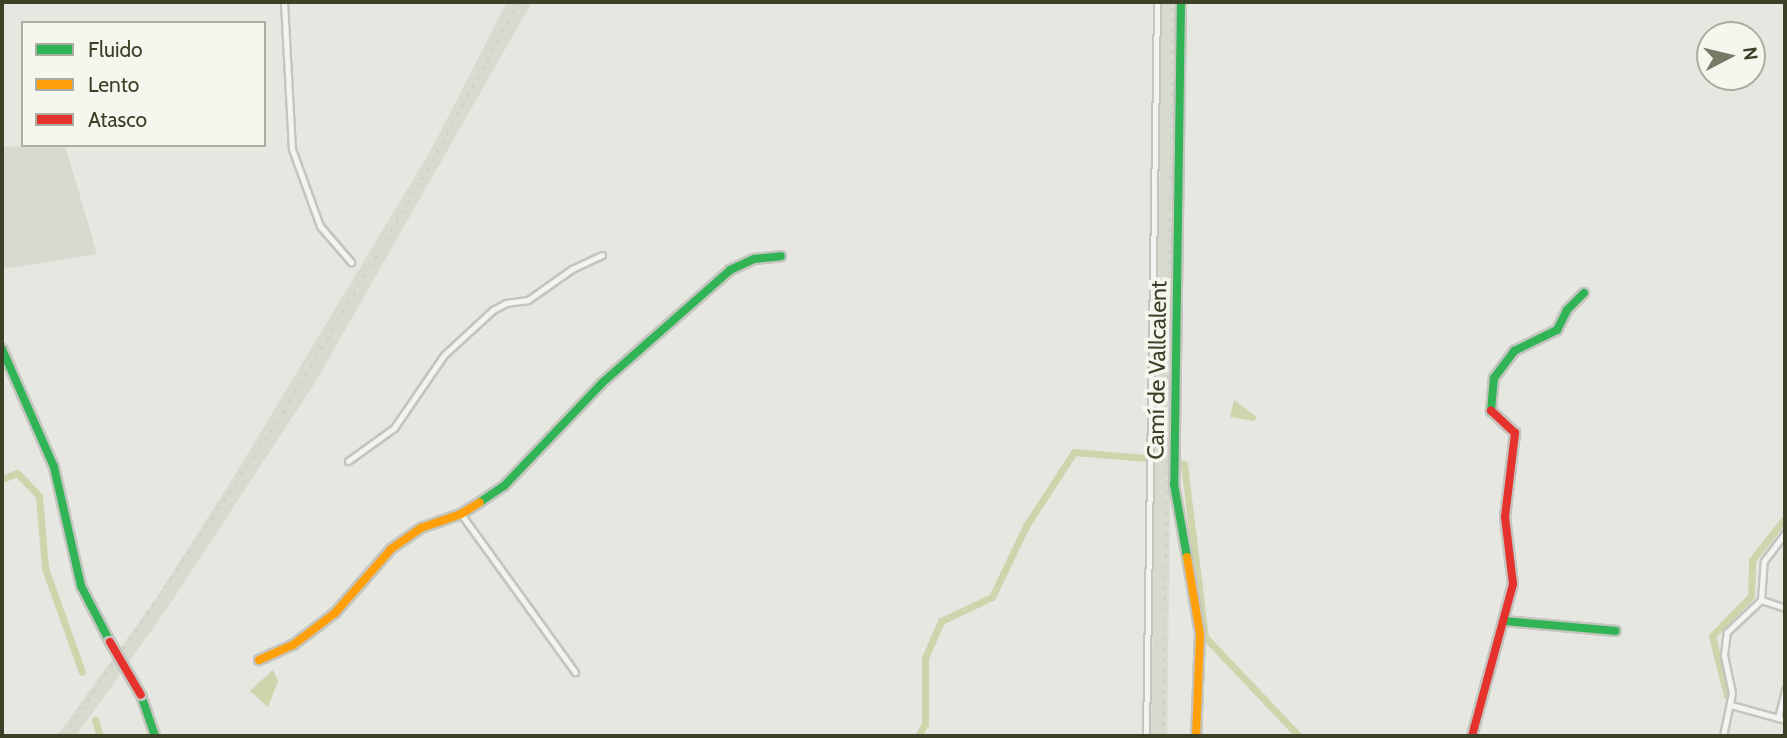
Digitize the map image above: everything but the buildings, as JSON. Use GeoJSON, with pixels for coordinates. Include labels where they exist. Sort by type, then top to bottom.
{"type":"FeatureCollection","features":[{"type":"Feature","properties":{"kind":"street"},"geometry":{"type":"LineString","coordinates":[[284,2],[292,149],[320,226],[351,262]]}},
{"type":"Feature","properties":{"kind":"street"},"geometry":{"type":"LineString","coordinates":[[1146,736],[1157,2]]}},
{"type":"Feature","properties":{"kind":"street","name":"Camí de Vallcalent"},"geometry":{"type":"LineString","coordinates":[[1181,2],[1174,462],[1201,651],[1196,736]]}},
{"type":"Feature","properties":{"kind":"street"},"geometry":{"type":"LineString","coordinates":[[348,461],[394,428],[444,355],[493,310],[506,303],[528,300],[572,269],[602,256]]}},
{"type":"Feature","properties":{"kind":"street"},"geometry":{"type":"LineString","coordinates":[[259,660],[293,645],[335,613],[401,542],[421,528],[461,513],[504,486],[602,383],[730,270],[754,259],[781,256]]}},
{"type":"Feature","properties":{"kind":"street"},"geometry":{"type":"LineString","coordinates":[[1472,736],[1513,584],[1505,517],[1515,433],[1488,408],[1494,378],[1514,352],[1557,330],[1566,310],[1584,293]]}},
{"type":"Feature","properties":{"kind":"street"},"geometry":{"type":"LineString","coordinates":[[2,349],[54,467],[81,586],[141,695],[155,736]]}},
{"type":"Feature","properties":{"kind":"street"},"geometry":{"type":"LineString","coordinates":[[461,513],[575,672]]}},
{"type":"Feature","properties":{"kind":"street"},"geometry":{"type":"LineString","coordinates":[[1723,736],[1731,705],[1724,655],[1727,632],[1760,600],[1764,561],[1785,533]]}},
{"type":"Feature","properties":{"kind":"street"},"geometry":{"type":"LineString","coordinates":[[1760,600],[1785,608]]}},
{"type":"Feature","properties":{"kind":"street"},"geometry":{"type":"LineString","coordinates":[[1505,621],[1616,631]]}},
{"type":"Feature","properties":{"kind":"street"},"geometry":{"type":"LineString","coordinates":[[1778,718],[1785,690]]}},
{"type":"Feature","properties":{"kind":"street"},"geometry":{"type":"LineString","coordinates":[[1731,705],[1785,720]]}},
{"type":"Feature","properties":{"kind":"shaded area"},"geometry":{"type":"Polygon","coordinates":[[[507,2],[532,2],[316,381],[168,607],[76,736],[57,736],[155,600],[230,483],[431,150],[507,2]]]}},
{"type":"Feature","properties":{"kind":"shaded area"},"geometry":{"type":"Polygon","coordinates":[[[1162,2],[1176,2],[1167,736],[1151,736],[1162,2]]]}},
{"type":"Feature","properties":{"kind":"shaded area"},"geometry":{"type":"Polygon","coordinates":[[[2,147],[66,147],[97,254],[2,269],[2,147]]]}},
{"type":"Feature","properties":{"kind":"shaded area"},"geometry":{"type":"Polygon","coordinates":[[[1234,400],[1257,417],[1254,421],[1230,417],[1234,400]]]}},
{"type":"Feature","properties":{"kind":"shaded area"},"geometry":{"type":"Polygon","coordinates":[[[273,670],[278,681],[268,707],[250,691],[273,670]]]}},
{"type":"Feature","properties":{"kind":"waterway"},"geometry":{"type":"LineString","coordinates":[[918,736],[925,724],[925,658],[941,621],[992,597],[1026,526],[1074,452],[1146,458]]}},
{"type":"Feature","properties":{"kind":"waterway"},"geometry":{"type":"LineString","coordinates":[[1170,462],[1184,464],[1205,637],[1299,736]]}},
{"type":"Feature","properties":{"kind":"waterway"},"geometry":{"type":"LineString","coordinates":[[2,479],[17,473],[39,496],[45,568],[82,672]]}},
{"type":"Feature","properties":{"kind":"waterway"},"geometry":{"type":"LineString","coordinates":[[1727,696],[1712,636],[1751,596],[1752,560],[1785,518]]}},
{"type":"Feature","properties":{"kind":"waterway"},"geometry":{"type":"LineString","coordinates":[[95,720],[100,736]]}},
{"type":"Feature","properties":{"kind":"railway"},"geometry":{"type":"LineString","coordinates":[[64,736],[284,412],[422,180],[519,2]]}},
{"type":"Feature","properties":{"kind":"railway"},"geometry":{"type":"LineString","coordinates":[[1163,736],[1173,2]]}},
{"type":"Feature","properties":{"kind":"traffic: fast"},"geometry":{"type":"LineString","coordinates":[[1181,2],[1174,484],[1187,557]]}},
{"type":"Feature","properties":{"kind":"traffic: fast"},"geometry":{"type":"LineString","coordinates":[[480,502],[504,486],[602,383],[730,270],[754,259],[781,256]]}},
{"type":"Feature","properties":{"kind":"traffic: fast"},"geometry":{"type":"LineString","coordinates":[[1491,411],[1494,378],[1514,351],[1557,330],[1567,310],[1584,293]]}},
{"type":"Feature","properties":{"kind":"traffic: fast"},"geometry":{"type":"LineString","coordinates":[[2,349],[54,467],[81,586],[110,642]]}},
{"type":"Feature","properties":{"kind":"traffic: fast"},"geometry":{"type":"LineString","coordinates":[[1505,621],[1616,631]]}},
{"type":"Feature","properties":{"kind":"traffic: fast"},"geometry":{"type":"LineString","coordinates":[[141,695],[155,736]]}},
{"type":"Feature","properties":{"kind":"traffic: slow"},"geometry":{"type":"LineString","coordinates":[[259,660],[293,645],[335,613],[391,549],[421,528],[461,514],[480,502]]}},
{"type":"Feature","properties":{"kind":"traffic: slow"},"geometry":{"type":"LineString","coordinates":[[1187,557],[1200,634],[1196,736]]}},
{"type":"Feature","properties":{"kind":"traffic: jam"},"geometry":{"type":"LineString","coordinates":[[1472,736],[1513,584],[1505,517],[1515,433],[1491,411]]}},
{"type":"Feature","properties":{"kind":"traffic: jam"},"geometry":{"type":"LineString","coordinates":[[110,642],[141,695]]}}]}
